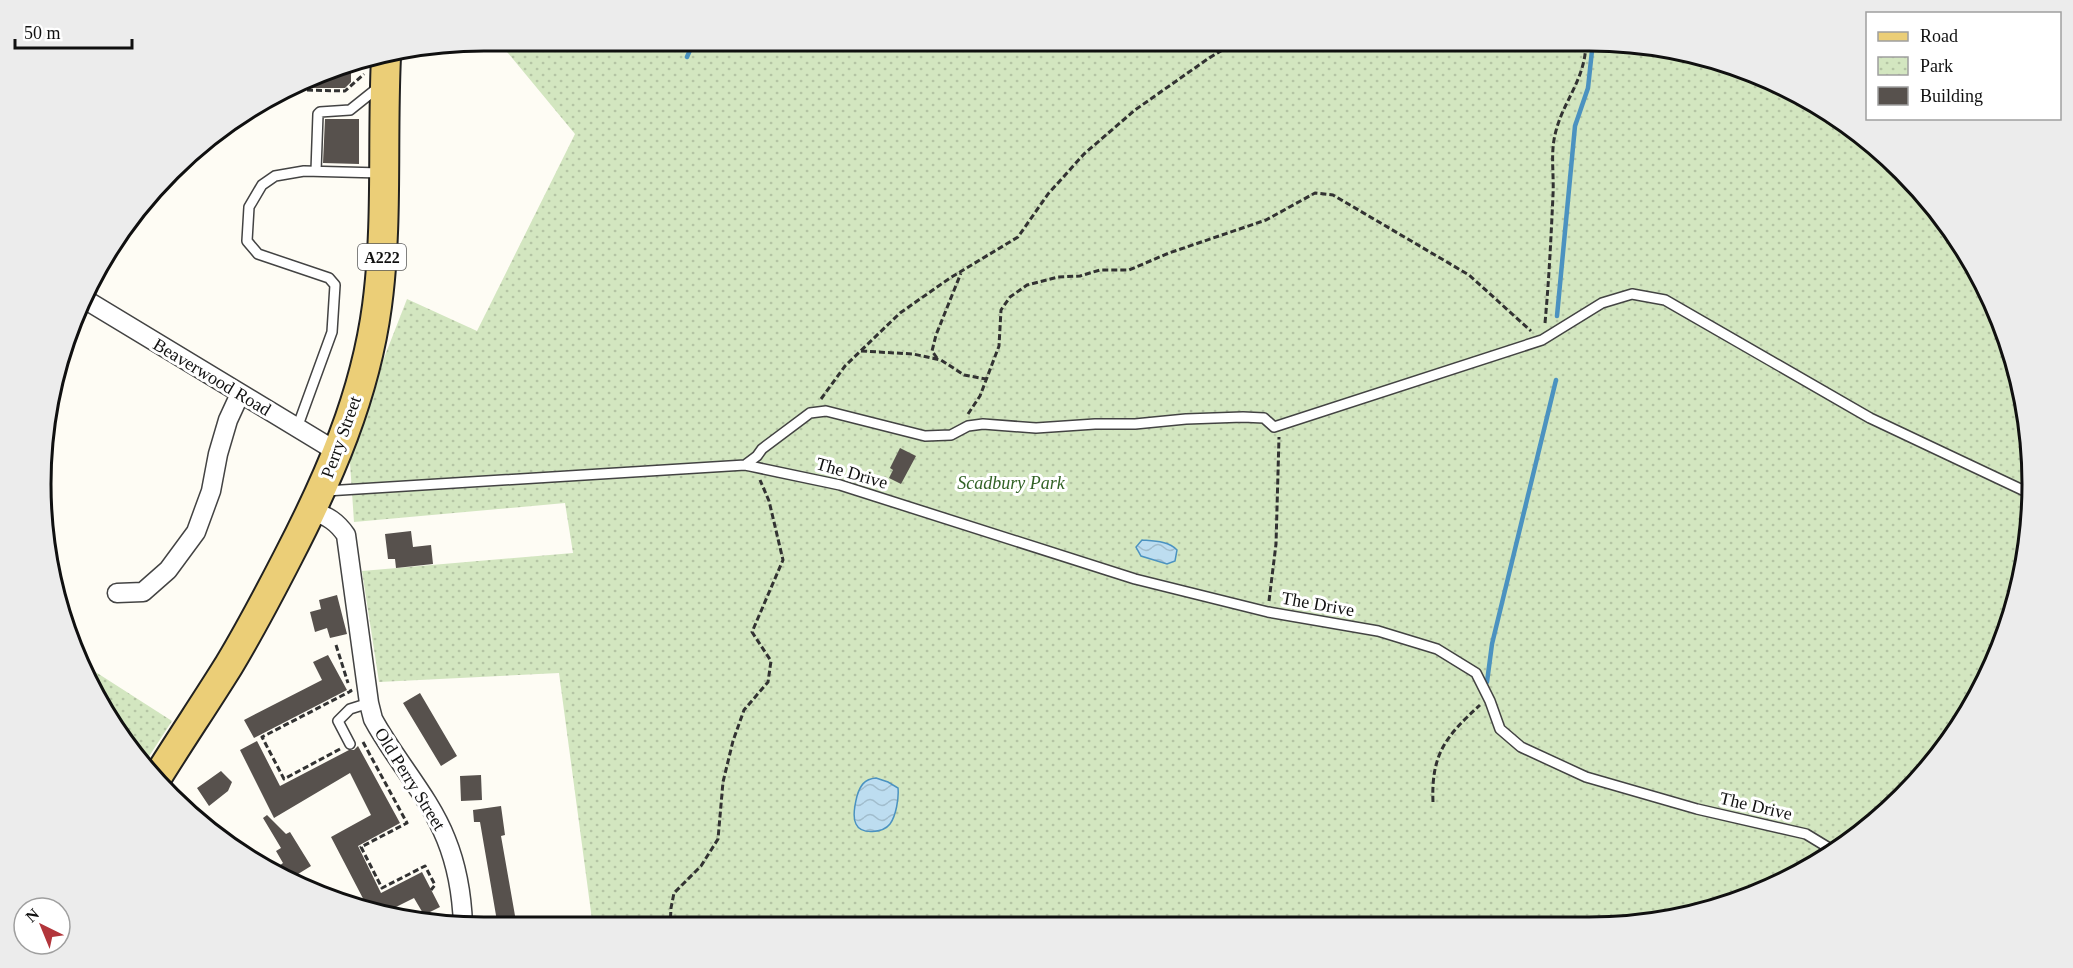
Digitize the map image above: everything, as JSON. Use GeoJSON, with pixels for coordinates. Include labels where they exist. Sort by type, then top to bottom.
{"type":"FeatureCollection","features":[{"type":"Feature","properties":{"kind":"main road","name":"Perry Street"},"geometry":{"type":"LineString","coordinates":[[161,772],[229,664],[317,501],[339,453],[354,407],[377,308],[383,245],[384,173],[378,67]]}},
{"type":"Feature","properties":{"kind":"street","name":"Beaverwood Road"},"geometry":{"type":"LineString","coordinates":[[91,303],[339,453]]}},
{"type":"Feature","properties":{"kind":"street"},"geometry":{"type":"LineString","coordinates":[[117,593],[143,592],[168,570],[196,532],[211,491],[218,454],[228,420],[240,394]]}},
{"type":"Feature","properties":{"kind":"street","name":"Old Perry Street"},"geometry":{"type":"LineString","coordinates":[[317,501],[325,515],[338,523],[346,536],[373,719],[446,837],[459,886],[462,916]]}},
{"type":"Feature","properties":{"kind":"lane"},"geometry":{"type":"LineString","coordinates":[[316,171],[316,117],[320,112],[350,110],[378,67]]}},
{"type":"Feature","properties":{"kind":"lane"},"geometry":{"type":"LineString","coordinates":[[297,428],[332,332],[335,285],[329,278],[258,254],[247,241],[249,207],[262,185],[274,176],[304,171],[384,173]]}},
{"type":"Feature","properties":{"kind":"lane"},"geometry":{"type":"LineString","coordinates":[[748,465],[762,449],[810,413],[826,411],[925,436],[951,435],[968,426],[983,424],[1036,428],[1243,417],[1264,418],[1274,427],[1542,340],[1602,303],[1632,294],[1665,300],[1870,418],[2022,490]]}},
{"type":"Feature","properties":{"kind":"lane","name":"The Drive"},"geometry":{"type":"LineString","coordinates":[[317,501],[748,465],[840,485],[1135,579],[1268,612],[1378,631],[1437,649],[1476,674],[1500,729],[1521,747],[1586,777],[1697,809],[1806,834],[1826,846]]}},
{"type":"Feature","properties":{"kind":"lane","name":"Old Perry Street"},"geometry":{"type":"LineString","coordinates":[[350,744],[338,721],[350,709],[369,703]]}},
{"type":"Feature","properties":{"kind":"path"},"geometry":{"type":"LineString","coordinates":[[810,413],[845,366],[900,313],[1018,237],[1048,194],[1084,154],[1135,110],[1220,51]]}},
{"type":"Feature","properties":{"kind":"path"},"geometry":{"type":"LineString","coordinates":[[951,435],[980,396],[999,346],[1001,310],[1010,297],[1027,285],[1058,277],[1080,276],[1100,270],[1129,270],[1266,220],[1315,193],[1333,195],[1468,276],[1542,340],[1552,254],[1554,140],[1564,108],[1576,87],[1586,51]]}},
{"type":"Feature","properties":{"kind":"path"},"geometry":{"type":"LineString","coordinates":[[307,90],[345,91],[378,67]]}},
{"type":"Feature","properties":{"kind":"path"},"geometry":{"type":"LineString","coordinates":[[938,360],[932,351],[936,335],[962,271]]}},
{"type":"Feature","properties":{"kind":"path"},"geometry":{"type":"LineString","coordinates":[[860,351],[913,354],[938,360],[964,375],[986,380]]}},
{"type":"Feature","properties":{"kind":"path"},"geometry":{"type":"LineString","coordinates":[[1268,612],[1276,544],[1280,425]]}},
{"type":"Feature","properties":{"kind":"path"},"geometry":{"type":"LineString","coordinates":[[671,917],[674,893],[701,866],[718,839],[723,782],[733,741],[744,710],[768,681],[771,661],[752,632],[783,560],[763,483],[748,465]]}},
{"type":"Feature","properties":{"kind":"path"},"geometry":{"type":"LineString","coordinates":[[336,645],[351,691],[262,737],[284,779],[361,738],[406,823],[362,847],[382,888],[425,866],[435,885],[431,890]]}},
{"type":"Feature","properties":{"kind":"path"},"geometry":{"type":"LineString","coordinates":[[1433,802],[1433,776],[1443,744],[1460,723],[1488,698]]}},
{"type":"Feature","properties":{"kind":"green space","name":"Scadbury Park"},"geometry":{"type":"Polygon","coordinates":[[[506,51],[1589,51],[1673,59],[1728,74],[1755,84],[1806,109],[1853,140],[1874,158],[1933,220],[1977,292],[1989,318],[2007,372],[2014,400],[2021,456],[2022,484],[2018,541],[2014,568],[1999,623],[1977,676],[1949,725],[1915,769],[1874,810],[1830,844],[1781,872],[1728,894],[1673,909],[1589,917],[592,917],[559,673],[379,682],[362,571],[573,553],[565,503],[354,522],[349,448],[407,299],[477,331],[575,134],[506,51]]]}},
{"type":"Feature","properties":{"kind":"green space"},"geometry":{"type":"Polygon","coordinates":[[[94,671],[172,721],[148,758],[124,725],[94,671]]]}},
{"type":"Feature","properties":{"kind":"water"},"geometry":{"type":"Polygon","coordinates":[[[1142,540],[1161,542],[1174,547],[1177,550],[1175,561],[1167,564],[1141,556],[1136,547],[1142,540]]]}},
{"type":"Feature","properties":{"kind":"water"},"geometry":{"type":"Polygon","coordinates":[[[876,778],[898,788],[897,802],[890,824],[872,832],[859,828],[854,818],[861,786],[866,781],[876,778]]]}},
{"type":"Feature","properties":{"kind":"building"},"geometry":{"type":"Polygon","coordinates":[[[351,72],[351,82],[345,88],[309,88],[351,72]]]}},
{"type":"Feature","properties":{"kind":"building"},"geometry":{"type":"Polygon","coordinates":[[[325,119],[359,119],[359,164],[323,163],[325,119]]]}},
{"type":"Feature","properties":{"kind":"building"},"geometry":{"type":"Polygon","coordinates":[[[900,448],[916,456],[901,484],[889,478],[893,470],[890,468],[900,448]]]}},
{"type":"Feature","properties":{"kind":"building"},"geometry":{"type":"Polygon","coordinates":[[[411,531],[413,547],[431,545],[433,564],[396,568],[395,559],[388,559],[385,534],[411,531]]]}},
{"type":"Feature","properties":{"kind":"building"},"geometry":{"type":"Polygon","coordinates":[[[337,595],[347,634],[330,638],[327,628],[315,632],[310,612],[321,609],[319,600],[337,595]]]}},
{"type":"Feature","properties":{"kind":"building"},"geometry":{"type":"Polygon","coordinates":[[[328,655],[347,690],[254,738],[244,720],[322,680],[313,662],[328,655]]]}},
{"type":"Feature","properties":{"kind":"building"},"geometry":{"type":"Polygon","coordinates":[[[420,693],[457,756],[441,766],[403,703],[420,693]]]}},
{"type":"Feature","properties":{"kind":"building"},"geometry":{"type":"Polygon","coordinates":[[[257,741],[280,786],[358,746],[400,823],[358,846],[381,893],[422,872],[440,907],[428,913],[422,912],[414,898],[395,908],[364,899],[331,837],[371,815],[350,773],[274,818],[240,750],[257,741]]]}},
{"type":"Feature","properties":{"kind":"building"},"geometry":{"type":"Polygon","coordinates":[[[221,771],[232,782],[228,791],[209,806],[197,788],[221,771]]]}},
{"type":"Feature","properties":{"kind":"building"},"geometry":{"type":"Polygon","coordinates":[[[481,775],[482,800],[461,801],[460,776],[481,775]]]}},
{"type":"Feature","properties":{"kind":"building"},"geometry":{"type":"Polygon","coordinates":[[[501,806],[505,835],[501,836],[515,917],[496,917],[480,822],[474,822],[473,810],[501,806]]]}},
{"type":"Feature","properties":{"kind":"building"},"geometry":{"type":"Polygon","coordinates":[[[267,815],[286,834],[290,832],[311,866],[297,874],[280,866],[283,863],[276,851],[281,848],[263,818],[267,815]]]}},
{"type":"Feature","properties":{"kind":"waterway"},"geometry":{"type":"LineString","coordinates":[[687,57],[690,51]]}},
{"type":"Feature","properties":{"kind":"waterway"},"geometry":{"type":"LineString","coordinates":[[1557,316],[1575,126],[1588,88],[1592,51]]}},
{"type":"Feature","properties":{"kind":"waterway"},"geometry":{"type":"LineString","coordinates":[[1487,682],[1492,644],[1556,380]]}}]}
